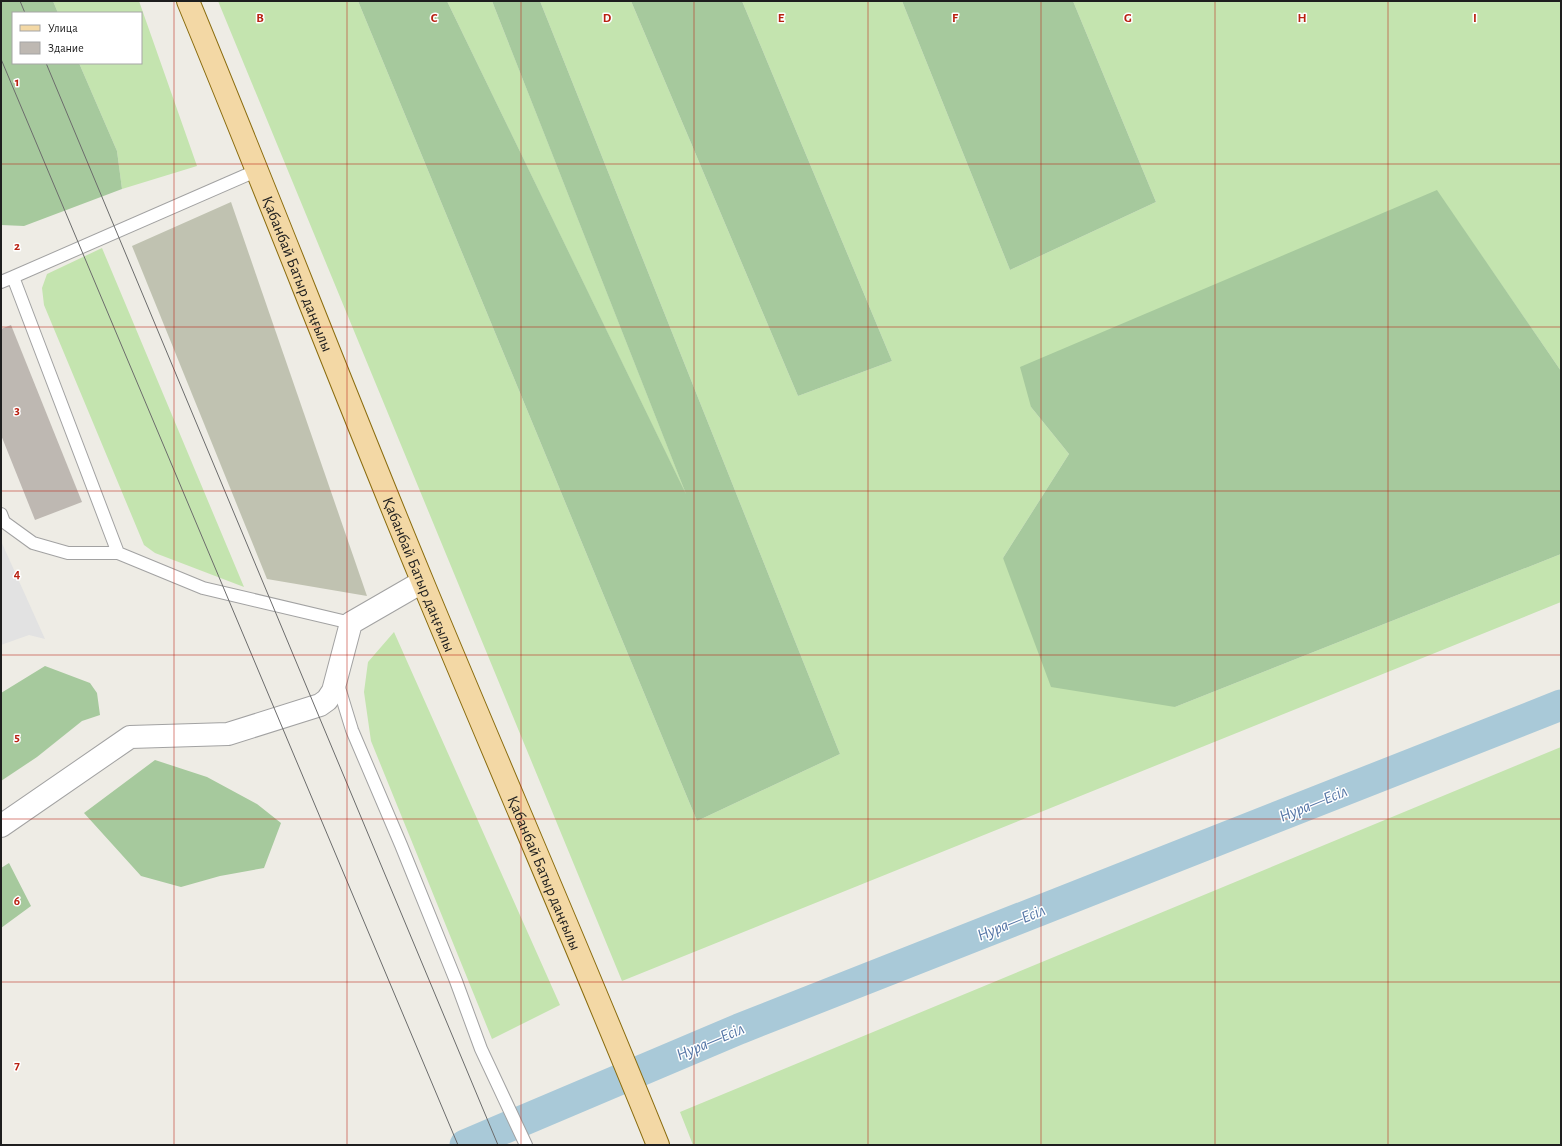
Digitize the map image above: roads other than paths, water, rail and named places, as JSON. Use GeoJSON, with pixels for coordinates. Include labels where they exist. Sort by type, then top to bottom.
{"type":"FeatureCollection","features":[{"type":"Feature","properties":{"kind":"main road","name":"Қабанбай Батыр даңғылы"},"geometry":{"type":"LineString","coordinates":[[188,1],[258,170],[422,582],[602,1004],[656,1139]]}},
{"type":"Feature","properties":{"kind":"street"},"geometry":{"type":"LineString","coordinates":[[1,826],[130,738],[228,734],[320,705],[327,700],[333,691],[351,623],[422,582]]}},
{"type":"Feature","properties":{"kind":"lane"},"geometry":{"type":"LineString","coordinates":[[1,282],[258,170]]}},
{"type":"Feature","properties":{"kind":"lane"},"geometry":{"type":"LineString","coordinates":[[13,277],[118,553]]}},
{"type":"Feature","properties":{"kind":"lane"},"geometry":{"type":"LineString","coordinates":[[1,514],[4,522],[33,543],[68,553],[118,553],[203,588],[351,623]]}},
{"type":"Feature","properties":{"kind":"lane"},"geometry":{"type":"LineString","coordinates":[[337,680],[352,730],[404,852],[456,981],[481,1049],[526,1145]]}},
{"type":"Feature","properties":{"kind":"waterway","name":"Нура—Есіл"},"geometry":{"type":"LineString","coordinates":[[465,1145],[739,1029],[1561,705]]}},
{"type":"Feature","properties":{"kind":"tram line"},"geometry":{"type":"LineString","coordinates":[[20,1],[25,12]]}},
{"type":"Feature","properties":{"kind":"tram line"},"geometry":{"type":"LineString","coordinates":[[1,59],[458,1145]]}},
{"type":"Feature","properties":{"kind":"tram line"},"geometry":{"type":"LineString","coordinates":[[46,64],[498,1145]]}}]}
